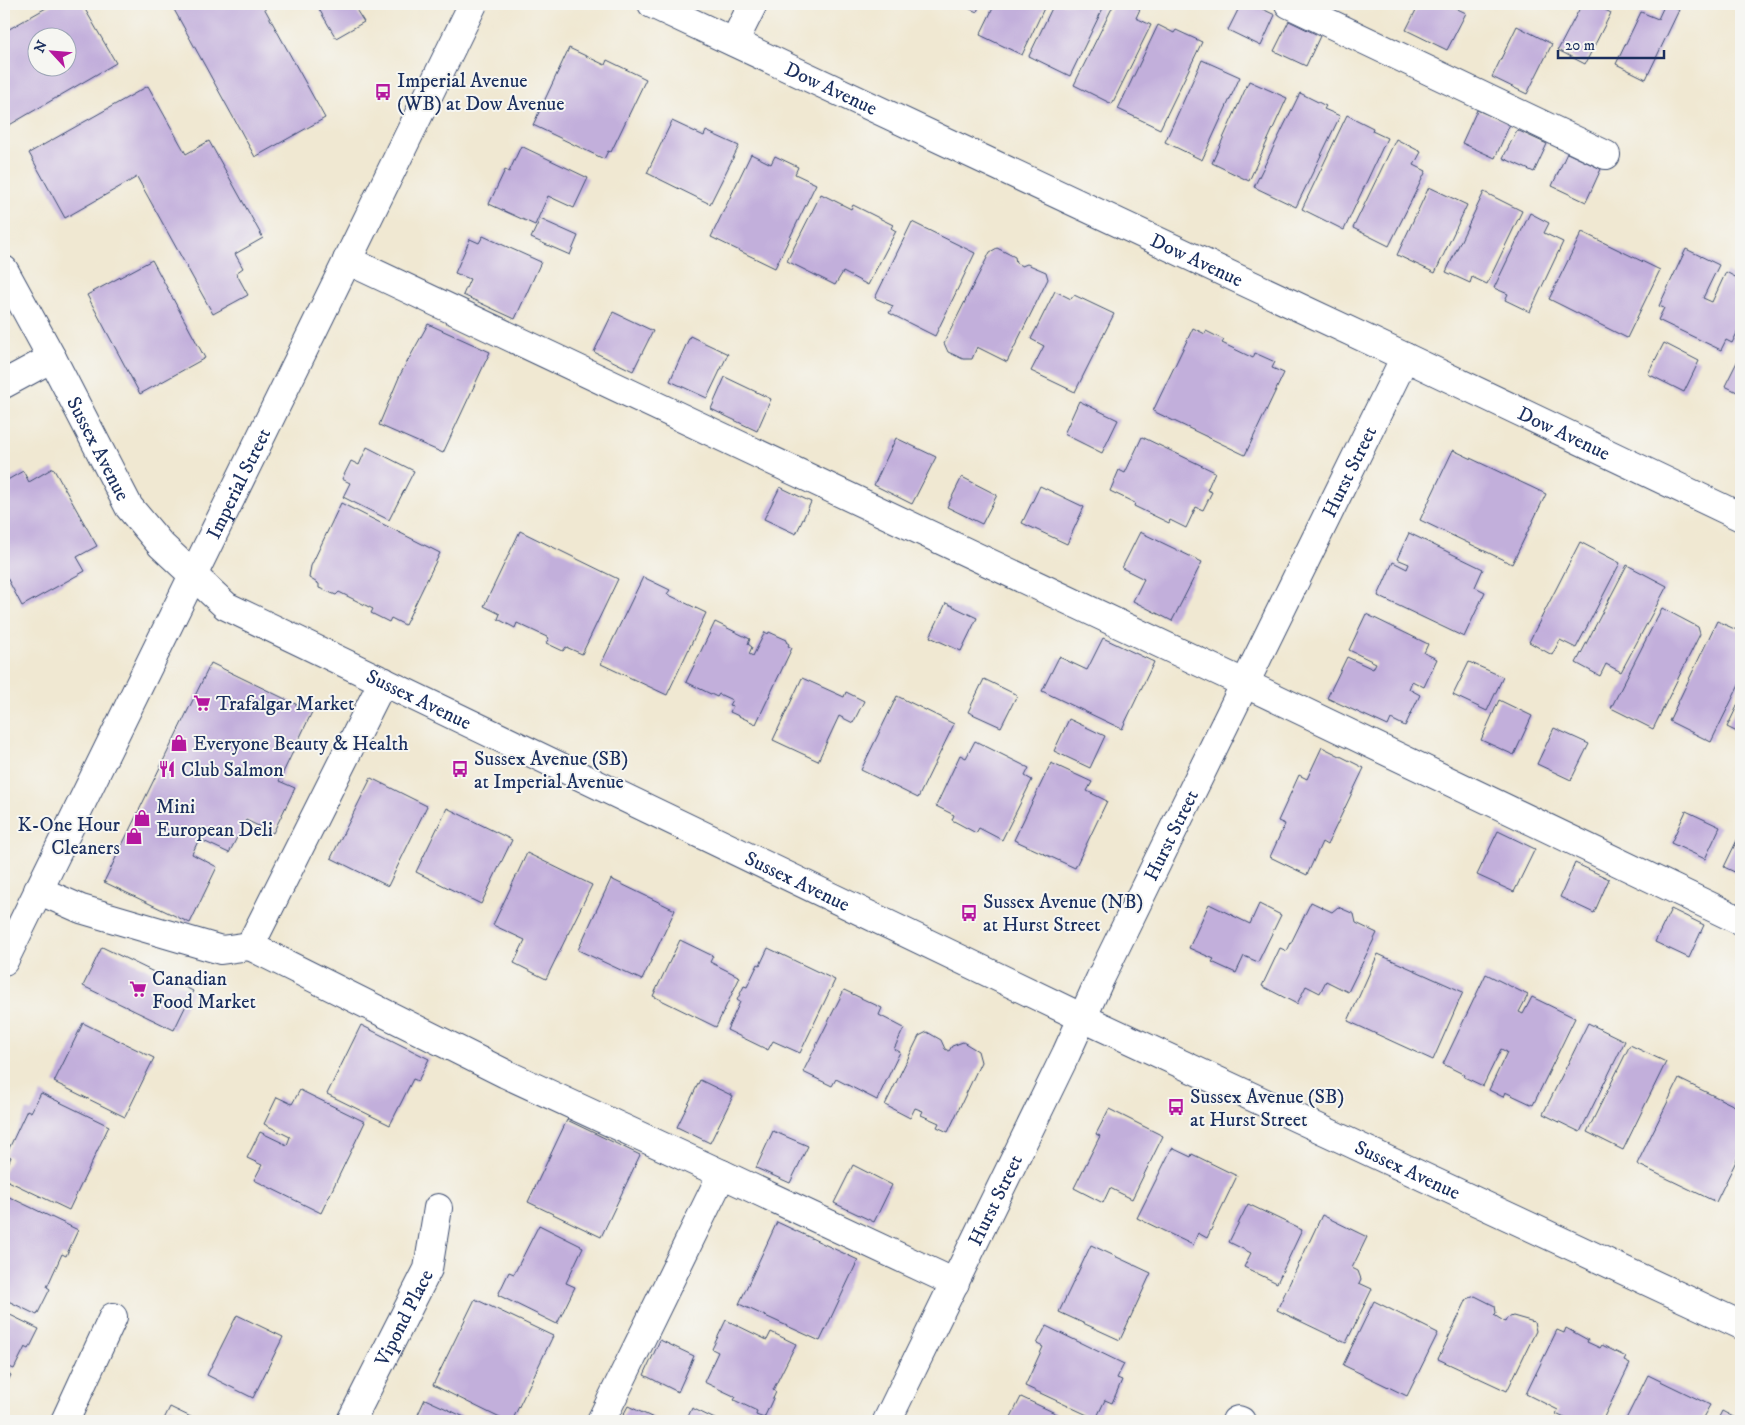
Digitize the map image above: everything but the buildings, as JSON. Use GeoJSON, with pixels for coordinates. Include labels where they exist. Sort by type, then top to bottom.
{"type":"FeatureCollection","features":[{"type":"Feature","properties":{"kind":"street","name":"Imperial Street"},"geometry":{"type":"LineString","coordinates":[[4,961],[472,4]]}},
{"type":"Feature","properties":{"kind":"street","name":"Dow Avenue"},"geometry":{"type":"LineString","coordinates":[[652,4],[1405,357],[1741,517]]}},
{"type":"Feature","properties":{"kind":"street"},"geometry":{"type":"LineString","coordinates":[[734,42],[752,4]]}},
{"type":"Feature","properties":{"kind":"street"},"geometry":{"type":"LineString","coordinates":[[1289,4],[1606,155]]}},
{"type":"Feature","properties":{"kind":"street"},"geometry":{"type":"LineString","coordinates":[[348,260],[1246,684],[1741,921]]}},
{"type":"Feature","properties":{"kind":"street","name":"Sussex Avenue"},"geometry":{"type":"LineString","coordinates":[[4,270],[52,358],[129,508],[161,545],[226,606],[1083,1018],[1741,1325]]}},
{"type":"Feature","properties":{"kind":"street","name":"Hurst Street"},"geometry":{"type":"LineString","coordinates":[[887,1421],[1083,1018],[1108,962],[1405,357]]}},
{"type":"Feature","properties":{"kind":"street"},"geometry":{"type":"LineString","coordinates":[[4,384],[52,358]]}},
{"type":"Feature","properties":{"kind":"street"},"geometry":{"type":"LineString","coordinates":[[250,946],[383,681]]}},
{"type":"Feature","properties":{"kind":"street"},"geometry":{"type":"LineString","coordinates":[[38,890],[81,909],[221,950],[250,946],[506,1074],[955,1283]]}},
{"type":"Feature","properties":{"kind":"street"},"geometry":{"type":"LineString","coordinates":[[601,1421],[722,1174]]}},
{"type":"Feature","properties":{"kind":"street","name":"Vipond Place"},"geometry":{"type":"LineString","coordinates":[[351,1421],[428,1270],[438,1208]]}},
{"type":"Feature","properties":{"kind":"street"},"geometry":{"type":"LineString","coordinates":[[65,1421],[113,1317]]}},
{"type":"Feature","properties":{"kind":"street"},"geometry":{"type":"LineString","coordinates":[[1236,1421],[1241,1421]]}},
{"type":"Feature","properties":{"kind":"place","name":"Imperial Avenue (WB) at Dow Avenue"},"geometry":{"type":"Point","coordinates":[383,92]}},
{"type":"Feature","properties":{"kind":"place","name":"Trafalgar Market"},"geometry":{"type":"Point","coordinates":[202,703]}},
{"type":"Feature","properties":{"kind":"place","name":"Everyone Beauty & Health"},"geometry":{"type":"Point","coordinates":[179,743]}},
{"type":"Feature","properties":{"kind":"place","name":"Club Salmon"},"geometry":{"type":"Point","coordinates":[167,769]}},
{"type":"Feature","properties":{"kind":"place","name":"Sussex Avenue (SB) at Imperial Avenue"},"geometry":{"type":"Point","coordinates":[460,769]}},
{"type":"Feature","properties":{"kind":"place","name":"Mini European Deli"},"geometry":{"type":"Point","coordinates":[142,818]}},
{"type":"Feature","properties":{"kind":"place","name":"K-One Hour Cleaners"},"geometry":{"type":"Point","coordinates":[134,836]}},
{"type":"Feature","properties":{"kind":"place","name":"Sussex Avenue (NB) at Hurst Street"},"geometry":{"type":"Point","coordinates":[969,913]}},
{"type":"Feature","properties":{"kind":"place","name":"Canadian Food Market"},"geometry":{"type":"Point","coordinates":[138,989]}},
{"type":"Feature","properties":{"kind":"place","name":"Sussex Avenue (SB) at Hurst Street"},"geometry":{"type":"Point","coordinates":[1176,1107]}}]}
